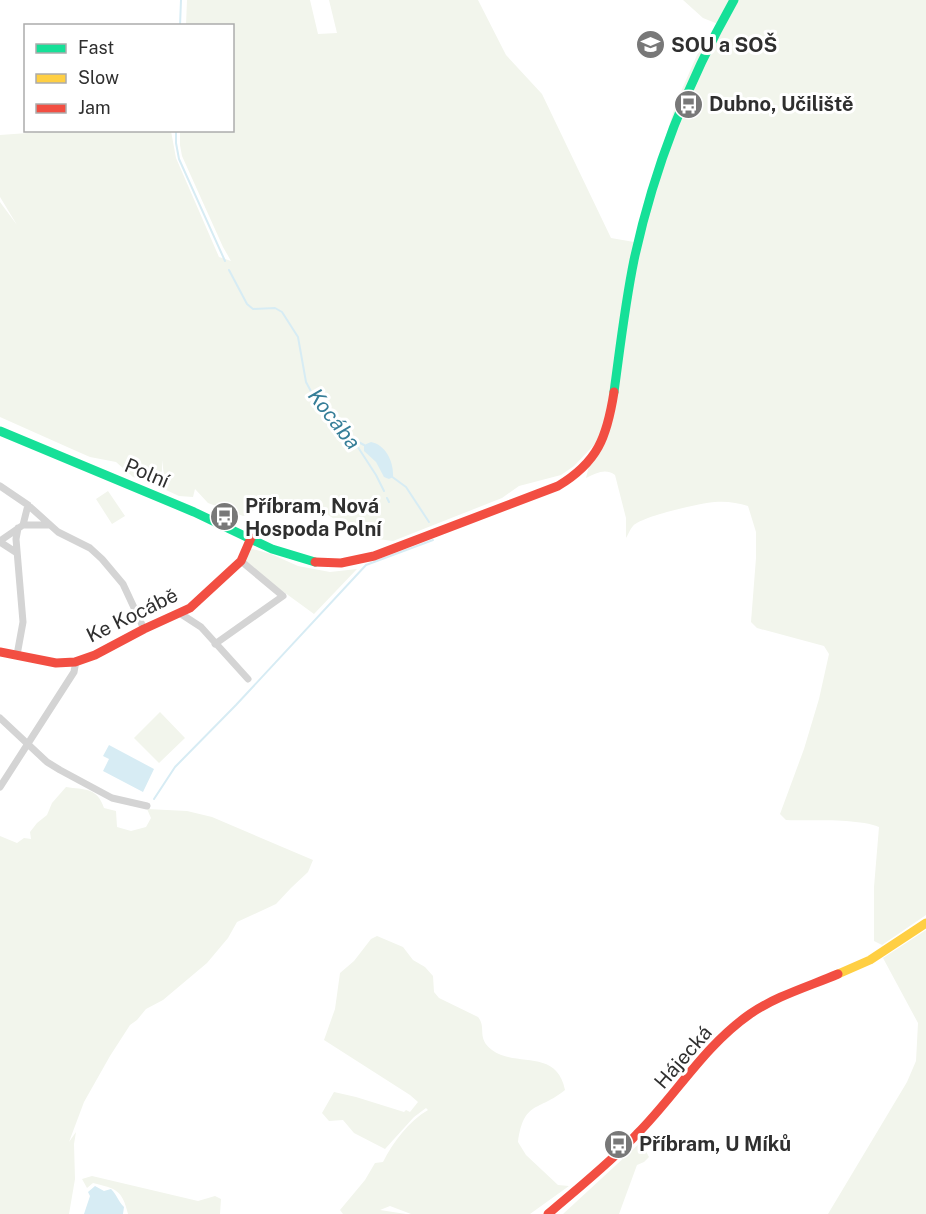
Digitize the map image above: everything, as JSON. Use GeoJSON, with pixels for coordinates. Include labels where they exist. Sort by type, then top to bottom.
{"type":"FeatureCollection","features":[{"type":"Feature","properties":{"kind":"street","name":"Polní"},"geometry":{"type":"LineString","coordinates":[[0,431],[279,551],[323,564],[348,563],[374,556],[548,491],[571,478],[589,462],[599,449],[609,420],[628,290],[659,170],[682,105],[704,54],[734,0]]}},
{"type":"Feature","properties":{"kind":"street"},"geometry":{"type":"LineString","coordinates":[[0,486],[50,525],[90,548],[110,567],[128,593],[144,629]]}},
{"type":"Feature","properties":{"kind":"street"},"geometry":{"type":"LineString","coordinates":[[17,655],[23,622],[16,539],[28,506]]}},
{"type":"Feature","properties":{"kind":"street"},"geometry":{"type":"LineString","coordinates":[[17,553],[0,541],[21,526],[50,525]]}},
{"type":"Feature","properties":{"kind":"street","name":"Ke Kocábě"},"geometry":{"type":"LineString","coordinates":[[0,652],[64,663],[110,649],[144,629],[181,614],[241,561],[250,538]]}},
{"type":"Feature","properties":{"kind":"street"},"geometry":{"type":"LineString","coordinates":[[215,644],[283,596],[241,561]]}},
{"type":"Feature","properties":{"kind":"street"},"geometry":{"type":"LineString","coordinates":[[181,614],[201,627],[248,679]]}},
{"type":"Feature","properties":{"kind":"street"},"geometry":{"type":"LineString","coordinates":[[0,787],[74,672],[76,661]]}},
{"type":"Feature","properties":{"kind":"street"},"geometry":{"type":"LineString","coordinates":[[0,718],[47,762],[112,798],[147,806]]}},
{"type":"Feature","properties":{"kind":"street","name":"Hájecká"},"geometry":{"type":"LineString","coordinates":[[548,1214],[638,1135],[665,1105],[693,1067],[753,1011],[870,960],[926,923]]}},
{"type":"Feature","properties":{"kind":"shaded area"},"geometry":{"type":"Polygon","coordinates":[[[187,0],[310,0],[318,34],[337,33],[329,0],[478,0],[506,55],[542,94],[611,238],[634,242],[676,103],[697,55],[718,24],[703,18],[683,0],[926,0],[926,915],[882,945],[874,941],[874,887],[879,827],[846,821],[786,820],[780,814],[804,749],[829,654],[824,646],[757,628],[751,622],[756,532],[748,506],[732,502],[715,502],[672,511],[639,522],[632,527],[626,538],[626,518],[615,475],[604,472],[586,478],[594,445],[574,466],[561,475],[519,486],[502,498],[393,541],[362,537],[322,511],[270,496],[249,514],[243,516],[208,503],[195,489],[193,497],[179,496],[166,490],[162,460],[162,471],[159,477],[146,481],[133,477],[116,462],[90,457],[0,417],[0,202],[17,225],[0,197],[0,135],[41,132],[171,132],[176,158],[219,257],[231,261],[182,156],[180,132],[234,132],[234,24],[186,24],[187,0]]]}},
{"type":"Feature","properties":{"kind":"shaded area"},"geometry":{"type":"Polygon","coordinates":[[[108,491],[125,516],[112,524],[96,499],[108,491]]]}},
{"type":"Feature","properties":{"kind":"shaded area"},"geometry":{"type":"Polygon","coordinates":[[[249,548],[271,554],[298,566],[330,572],[357,569],[314,614],[266,579],[245,560],[249,548]]]}},
{"type":"Feature","properties":{"kind":"shaded area"},"geometry":{"type":"Polygon","coordinates":[[[160,712],[185,738],[159,763],[134,738],[160,712]]]}},
{"type":"Feature","properties":{"kind":"shaded area"},"geometry":{"type":"Polygon","coordinates":[[[66,787],[85,789],[98,796],[104,808],[116,811],[117,827],[131,831],[146,827],[151,818],[147,809],[187,811],[212,817],[313,860],[308,872],[276,904],[237,922],[228,938],[207,963],[163,1000],[146,1009],[130,1025],[84,1102],[69,1142],[76,1132],[75,1179],[69,1214],[0,1214],[0,836],[17,843],[24,838],[31,839],[30,832],[47,815],[52,803],[66,787]]]}},
{"type":"Feature","properties":{"kind":"shaded area"},"geometry":{"type":"Polygon","coordinates":[[[926,930],[926,1214],[828,1214],[907,1082],[916,1061],[918,1023],[883,958],[926,930]]]}},
{"type":"Feature","properties":{"kind":"shaded area"},"geometry":{"type":"Polygon","coordinates":[[[377,936],[403,947],[413,960],[425,967],[433,976],[434,992],[439,998],[478,1017],[482,1025],[484,1041],[492,1050],[512,1058],[545,1064],[561,1077],[565,1090],[528,1113],[524,1119],[518,1142],[526,1155],[558,1185],[569,1186],[530,1214],[411,1214],[390,1206],[380,1210],[406,1214],[343,1214],[340,1210],[365,1180],[375,1163],[383,1162],[402,1133],[428,1110],[426,1108],[414,1117],[385,1149],[354,1133],[343,1120],[329,1121],[322,1113],[334,1092],[404,1112],[406,1110],[410,1112],[418,1102],[324,1040],[335,1009],[340,973],[354,961],[371,939],[377,936]]]}},
{"type":"Feature","properties":{"kind":"shaded area"},"geometry":{"type":"Polygon","coordinates":[[[641,1142],[649,1157],[637,1165],[619,1214],[563,1214],[641,1142]]]}},
{"type":"Feature","properties":{"kind":"shaded area"},"geometry":{"type":"Polygon","coordinates":[[[92,1176],[198,1201],[215,1196],[221,1199],[220,1214],[128,1214],[123,1199],[117,1191],[93,1183],[87,1188],[82,1179],[92,1176]]]}},
{"type":"Feature","properties":{"kind":"water"},"geometry":{"type":"Polygon","coordinates":[[[371,442],[385,450],[392,466],[393,477],[389,479],[384,477],[376,462],[364,451],[364,445],[371,442]]]}},
{"type":"Feature","properties":{"kind":"water"},"geometry":{"type":"Polygon","coordinates":[[[109,745],[154,769],[143,792],[103,771],[109,759],[103,756],[109,745]]]}},
{"type":"Feature","properties":{"kind":"water"},"geometry":{"type":"Polygon","coordinates":[[[95,1186],[104,1191],[111,1189],[124,1207],[123,1214],[84,1214],[90,1196],[88,1192],[95,1186]]]}},
{"type":"Feature","properties":{"kind":"waterway","name":"Kocába"},"geometry":{"type":"LineString","coordinates":[[180,24],[181,0]]}},
{"type":"Feature","properties":{"kind":"waterway","name":"Kocába"},"geometry":{"type":"LineString","coordinates":[[176,132],[179,159],[225,261]]}},
{"type":"Feature","properties":{"kind":"waterway","name":"Kocába"},"geometry":{"type":"LineString","coordinates":[[229,270],[247,304],[253,309],[275,308],[282,312],[298,337],[306,382],[314,397],[335,415],[376,475],[384,491]]}},
{"type":"Feature","properties":{"kind":"waterway","name":"Kocába"},"geometry":{"type":"LineString","coordinates":[[353,439],[364,445]]}},
{"type":"Feature","properties":{"kind":"waterway"},"geometry":{"type":"LineString","coordinates":[[391,476],[406,487],[429,522]]}},
{"type":"Feature","properties":{"kind":"waterway","name":"Kocába"},"geometry":{"type":"LineString","coordinates":[[387,498],[389,502]]}},
{"type":"Feature","properties":{"kind":"waterway"},"geometry":{"type":"LineString","coordinates":[[154,799],[175,767],[366,565],[433,540]]}},
{"type":"Feature","properties":{"kind":"traffic: fast"},"geometry":{"type":"LineString","coordinates":[[614,392],[631,276],[651,192],[687,94],[734,0]]}},
{"type":"Feature","properties":{"kind":"traffic: fast"},"geometry":{"type":"LineString","coordinates":[[0,431],[194,512],[272,549],[315,562]]}},
{"type":"Feature","properties":{"kind":"traffic: slow"},"geometry":{"type":"LineString","coordinates":[[838,974],[870,960],[926,923]]}},
{"type":"Feature","properties":{"kind":"traffic: jam"},"geometry":{"type":"LineString","coordinates":[[315,562],[341,563],[374,556],[558,486],[583,468],[598,447],[608,422],[614,392]]}},
{"type":"Feature","properties":{"kind":"traffic: jam"},"geometry":{"type":"LineString","coordinates":[[0,652],[56,663],[75,662],[95,655],[190,608],[241,561],[251,538]]}},
{"type":"Feature","properties":{"kind":"traffic: jam"},"geometry":{"type":"LineString","coordinates":[[548,1214],[627,1145],[704,1056],[734,1027],[750,1014],[771,1002],[838,974]]}},
{"type":"Feature","properties":{"kind":"place","name":"SOU a SOŠ"},"geometry":{"type":"Point","coordinates":[650,45]}},
{"type":"Feature","properties":{"kind":"place","name":"Dubno, Učiliště"},"geometry":{"type":"Point","coordinates":[688,104]}},
{"type":"Feature","properties":{"kind":"place","name":"Příbram, Nová Hospoda Polní"},"geometry":{"type":"Point","coordinates":[224,517]}},
{"type":"Feature","properties":{"kind":"place","name":"Příbram, U Míků"},"geometry":{"type":"Point","coordinates":[618,1144]}}]}
